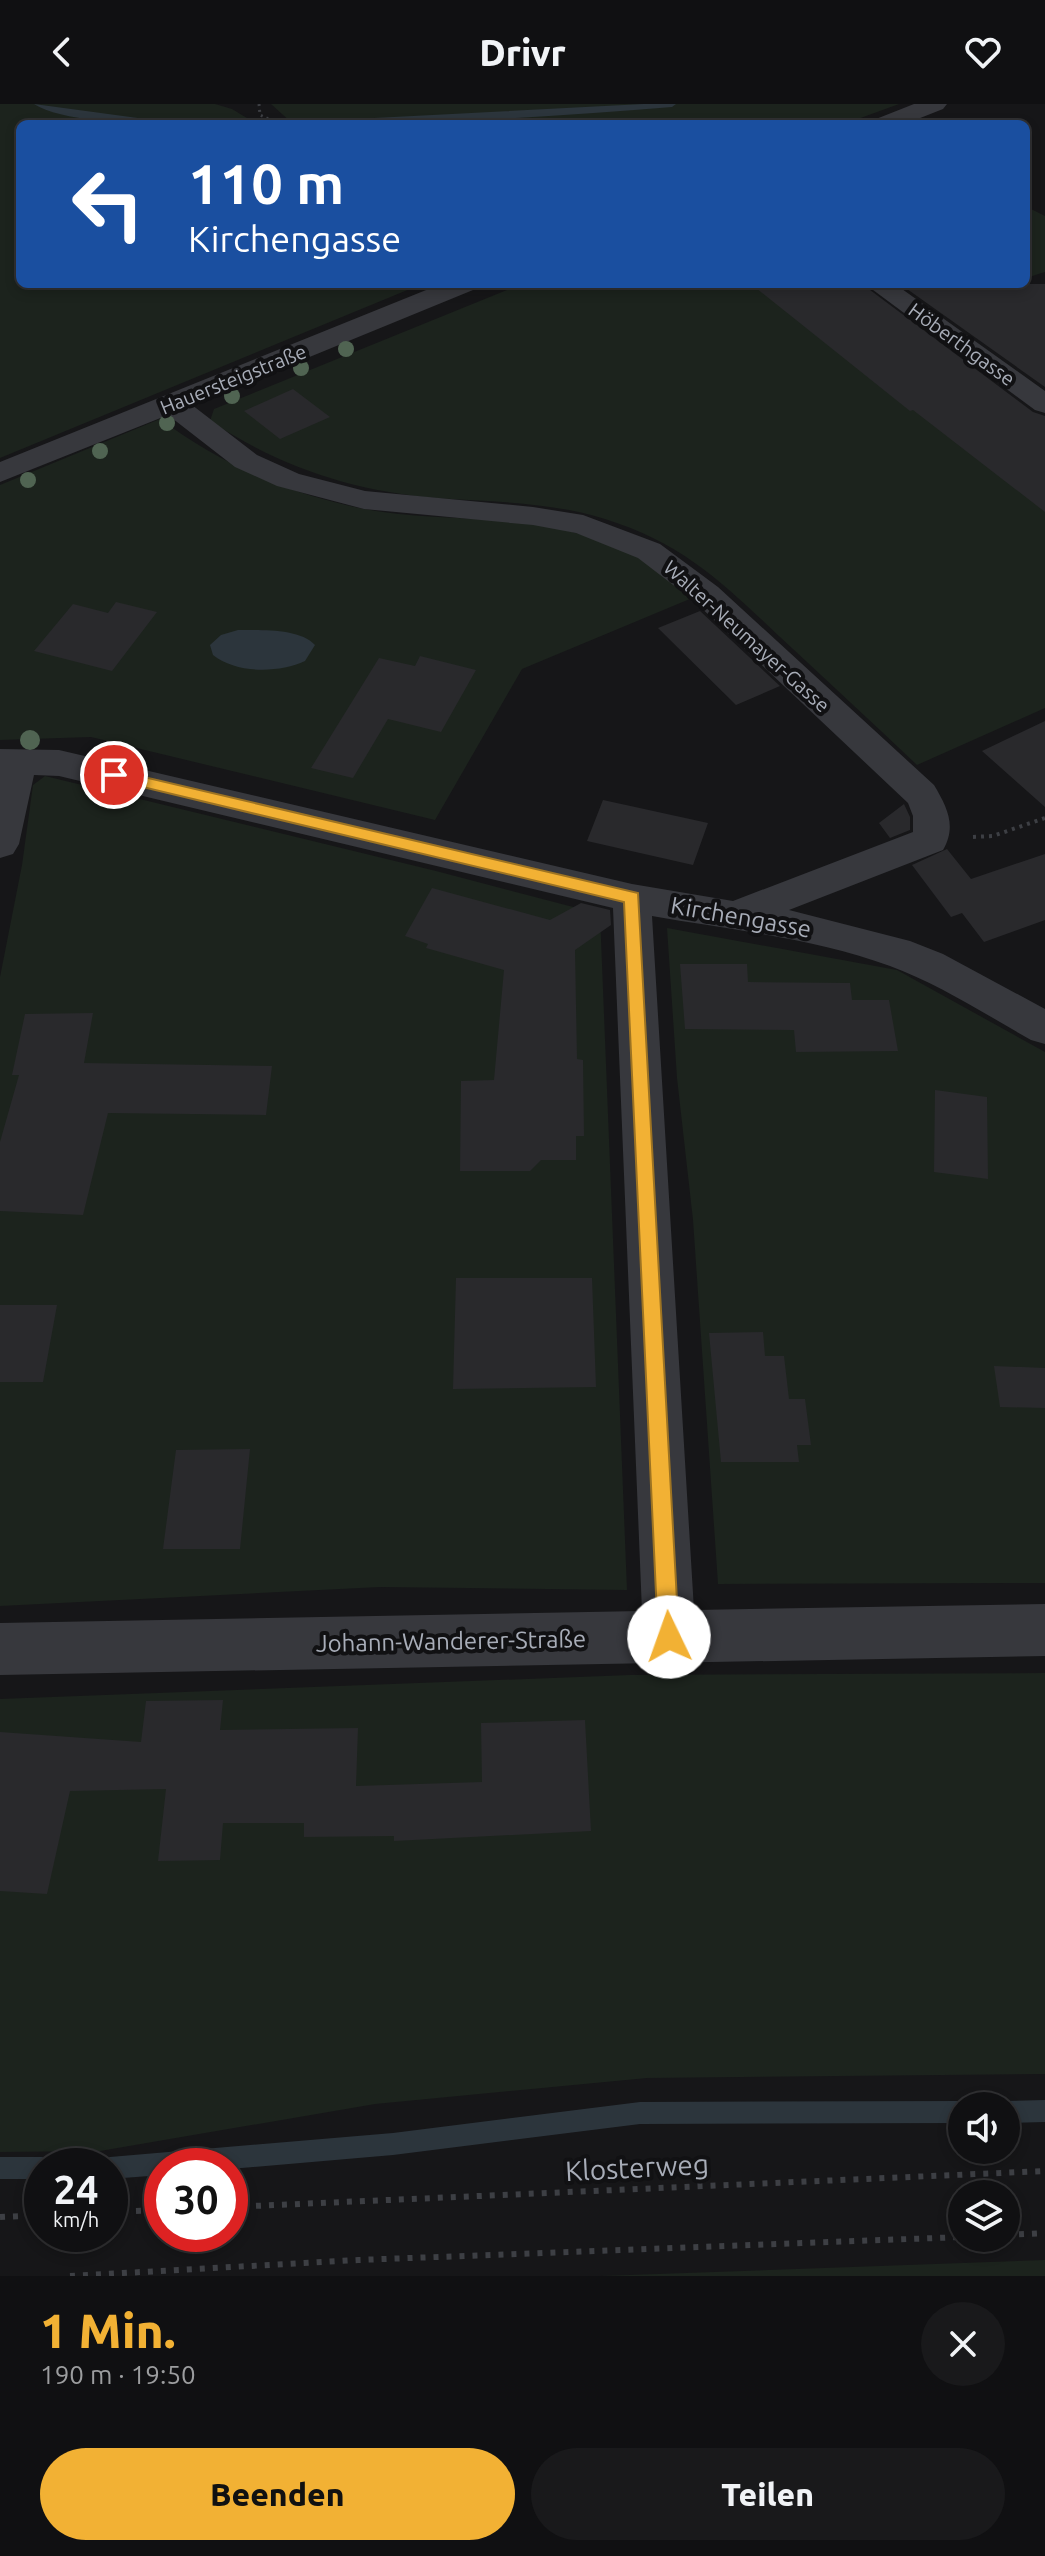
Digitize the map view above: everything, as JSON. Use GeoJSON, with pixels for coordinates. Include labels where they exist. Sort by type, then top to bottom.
{"type":"FeatureCollection","features":[{"type":"Feature","properties":{"kind":"street"},"geometry":{"type":"LineString","coordinates":[[894,120],[935,104]]}},
{"type":"Feature","properties":{"kind":"street","name":"Hauersteigstraße"},"geometry":{"type":"LineString","coordinates":[[0,473],[454,288]]}},
{"type":"Feature","properties":{"kind":"street","name":"Höberthgasse"},"geometry":{"type":"LineString","coordinates":[[884,288],[1045,404]]}},
{"type":"Feature","properties":{"kind":"street","name":"Walter-Neumayer-Gasse"},"geometry":{"type":"LineString","coordinates":[[171,403],[246,461],[288,480],[364,500],[533,516],[583,525],[649,551],[706,594],[921,794],[929,807],[934,827],[930,840]]}},
{"type":"Feature","properties":{"kind":"street"},"geometry":{"type":"LineString","coordinates":[[0,844],[10,762]]}},
{"type":"Feature","properties":{"kind":"street","name":"Kirchengasse"},"geometry":{"type":"LineString","coordinates":[[10,762],[73,766],[632,898],[808,928],[896,952],[929,965],[1045,1028]]}},
{"type":"Feature","properties":{"kind":"street"},"geometry":{"type":"LineString","coordinates":[[733,916],[930,840]]}},
{"type":"Feature","properties":{"kind":"street"},"geometry":{"type":"LineString","coordinates":[[632,898],[669,1637]]}},
{"type":"Feature","properties":{"kind":"street","name":"Johann-Wanderer-Straße"},"geometry":{"type":"LineString","coordinates":[[0,1649],[1045,1630]]}},
{"type":"Feature","properties":{"kind":"path"},"geometry":{"type":"LineString","coordinates":[[259,104],[260,115],[271,120]]}},
{"type":"Feature","properties":{"kind":"path"},"geometry":{"type":"LineString","coordinates":[[930,840],[993,836],[1045,818]]}},
{"type":"Feature","properties":{"kind":"path","name":"Klosterweg"},"geometry":{"type":"LineString","coordinates":[[248,2206],[1045,2171]]}},
{"type":"Feature","properties":{"kind":"path"},"geometry":{"type":"LineString","coordinates":[[0,2217],[24,2216]]}},
{"type":"Feature","properties":{"kind":"path"},"geometry":{"type":"LineString","coordinates":[[1020,2234],[1045,2233]]}},
{"type":"Feature","properties":{"kind":"path"},"geometry":{"type":"LineString","coordinates":[[70,2276],[374,2259],[948,2238]]}},
{"type":"Feature","properties":{"kind":"shaded area"},"geometry":{"type":"Polygon","coordinates":[[[0,104],[215,104],[232,109],[250,120],[16,120],[16,288],[412,288],[0,458],[0,104]]]}},
{"type":"Feature","properties":{"kind":"shaded area"},"geometry":{"type":"Polygon","coordinates":[[[271,104],[899,104],[855,120],[289,120],[271,104]]]}},
{"type":"Feature","properties":{"kind":"shaded area"},"geometry":{"type":"Polygon","coordinates":[[[1030,209],[1045,216],[1045,272],[1030,277],[1030,209]]]}},
{"type":"Feature","properties":{"kind":"shaded area"},"geometry":{"type":"Polygon","coordinates":[[[512,288],[849,288],[1045,429],[1045,708],[917,765],[728,589],[662,542],[605,519],[564,509],[406,495],[347,483],[291,464],[237,437],[210,421],[214,409],[512,288]]]}},
{"type":"Feature","properties":{"kind":"shaded area"},"geometry":{"type":"Polygon","coordinates":[[[160,419],[203,448],[248,472],[296,491],[367,510],[515,522],[586,536],[653,563],[697,596],[522,669],[435,820],[91,737],[0,740],[0,485],[160,419]]]}},
{"type":"Feature","properties":{"kind":"shaded area"},"geometry":{"type":"Polygon","coordinates":[[[238,630],[290,633],[300,635],[315,645],[305,661],[295,665],[258,670],[234,666],[213,655],[210,645],[221,635],[238,630]]]}},
{"type":"Feature","properties":{"kind":"shaded area"},"geometry":{"type":"Polygon","coordinates":[[[45,776],[600,914],[627,1590],[380,1587],[0,1606],[0,977],[22,865],[33,785],[45,776]]]}},
{"type":"Feature","properties":{"kind":"shaded area"},"geometry":{"type":"Polygon","coordinates":[[[667,928],[897,970],[1045,1052],[1045,1583],[718,1584],[693,1220],[677,1078],[667,928]]]}},
{"type":"Feature","properties":{"kind":"shaded area"},"geometry":{"type":"Polygon","coordinates":[[[1045,1673],[1045,2074],[647,2078],[375,2104],[118,2148],[24,2148],[24,2152],[0,2152],[0,1699],[630,1675],[1045,1673]]]}},
{"type":"Feature","properties":{"kind":"shaded area"},"geometry":{"type":"Polygon","coordinates":[[[1045,2260],[1045,2276],[601,2276],[1045,2260]]]}},
{"type":"Feature","properties":{"kind":"building"},"geometry":{"type":"Polygon","coordinates":[[[1030,284],[1045,284],[1045,387],[906,288],[1030,288],[1030,284]]]}},
{"type":"Feature","properties":{"kind":"building"},"geometry":{"type":"Polygon","coordinates":[[[756,288],[867,288],[1033,412],[1045,416],[1045,512],[913,410],[910,411],[756,288]]]}},
{"type":"Feature","properties":{"kind":"building"},"geometry":{"type":"Polygon","coordinates":[[[293,389],[330,417],[280,439],[244,411],[293,389]]]}},
{"type":"Feature","properties":{"kind":"building"},"geometry":{"type":"Polygon","coordinates":[[[116,602],[157,612],[112,671],[34,651],[73,604],[108,613],[116,602]]]}},
{"type":"Feature","properties":{"kind":"building"},"geometry":{"type":"Polygon","coordinates":[[[700,611],[780,686],[736,705],[658,628],[700,611]]]}},
{"type":"Feature","properties":{"kind":"building"},"geometry":{"type":"Polygon","coordinates":[[[420,656],[476,670],[441,732],[388,719],[353,778],[311,768],[379,658],[415,666],[420,656]]]}},
{"type":"Feature","properties":{"kind":"building"},"geometry":{"type":"Polygon","coordinates":[[[1045,721],[1045,807],[982,751],[1045,721]]]}},
{"type":"Feature","properties":{"kind":"building"},"geometry":{"type":"Polygon","coordinates":[[[603,800],[708,823],[693,865],[587,841],[603,800]]]}},
{"type":"Feature","properties":{"kind":"building"},"geometry":{"type":"Polygon","coordinates":[[[904,804],[910,817],[910,830],[890,838],[879,823],[904,804]]]}},
{"type":"Feature","properties":{"kind":"building"},"geometry":{"type":"Polygon","coordinates":[[[947,849],[971,879],[1045,854],[1045,920],[984,942],[962,913],[951,917],[912,865],[947,849]]]}},
{"type":"Feature","properties":{"kind":"building"},"geometry":{"type":"Polygon","coordinates":[[[432,888],[550,920],[581,903],[610,910],[611,925],[575,950],[577,1059],[583,1060],[584,1136],[576,1136],[576,1160],[541,1160],[530,1171],[460,1171],[461,1081],[494,1080],[504,970],[426,948],[428,944],[405,936],[432,888]]]}},
{"type":"Feature","properties":{"kind":"building"},"geometry":{"type":"Polygon","coordinates":[[[680,964],[747,964],[748,982],[850,983],[852,1000],[889,1000],[898,1051],[796,1052],[794,1030],[685,1029],[680,964]]]}},
{"type":"Feature","properties":{"kind":"building"},"geometry":{"type":"Polygon","coordinates":[[[93,1013],[84,1063],[272,1066],[266,1115],[108,1113],[83,1215],[0,1211],[0,1142],[19,1075],[12,1075],[25,1014],[93,1013]]]}},
{"type":"Feature","properties":{"kind":"building"},"geometry":{"type":"Polygon","coordinates":[[[935,1090],[987,1097],[988,1179],[934,1172],[935,1090]]]}},
{"type":"Feature","properties":{"kind":"building"},"geometry":{"type":"Polygon","coordinates":[[[456,1278],[592,1278],[596,1387],[453,1389],[456,1278]]]}},
{"type":"Feature","properties":{"kind":"building"},"geometry":{"type":"Polygon","coordinates":[[[0,1305],[57,1305],[43,1382],[0,1382],[0,1305]]]}},
{"type":"Feature","properties":{"kind":"building"},"geometry":{"type":"Polygon","coordinates":[[[763,1332],[765,1356],[784,1356],[789,1399],[805,1399],[811,1445],[797,1445],[799,1462],[721,1462],[709,1333],[763,1332]]]}},
{"type":"Feature","properties":{"kind":"building"},"geometry":{"type":"Polygon","coordinates":[[[994,1366],[1045,1368],[1045,1408],[1000,1407],[994,1366]]]}},
{"type":"Feature","properties":{"kind":"building"},"geometry":{"type":"Polygon","coordinates":[[[250,1449],[240,1549],[163,1549],[176,1450],[250,1449]]]}},
{"type":"Feature","properties":{"kind":"building"},"geometry":{"type":"Polygon","coordinates":[[[223,1700],[220,1730],[358,1728],[356,1786],[482,1782],[481,1723],[585,1720],[591,1831],[394,1841],[394,1836],[304,1837],[304,1823],[223,1823],[220,1860],[158,1861],[166,1789],[70,1791],[47,1894],[0,1891],[0,1732],[141,1742],[146,1701],[223,1700]]]}},
{"type":"Feature","properties":{"kind":"waterway"},"geometry":{"type":"LineString","coordinates":[[38,104],[57,111],[128,120]]}},
{"type":"Feature","properties":{"kind":"waterway"},"geometry":{"type":"LineString","coordinates":[[401,120],[672,104]]}},
{"type":"Feature","properties":{"kind":"waterway"},"geometry":{"type":"LineString","coordinates":[[1020,2112],[1045,2111]]}},
{"type":"Feature","properties":{"kind":"waterway"},"geometry":{"type":"LineString","coordinates":[[128,2166],[393,2144],[640,2113],[948,2112]]}},
{"type":"Feature","properties":{"kind":"waterway"},"geometry":{"type":"LineString","coordinates":[[0,2168],[24,2168]]}},
{"type":"Feature","properties":{"kind":"route"},"geometry":{"type":"LineString","coordinates":[[114,775],[632,898],[669,1637]]}}]}
